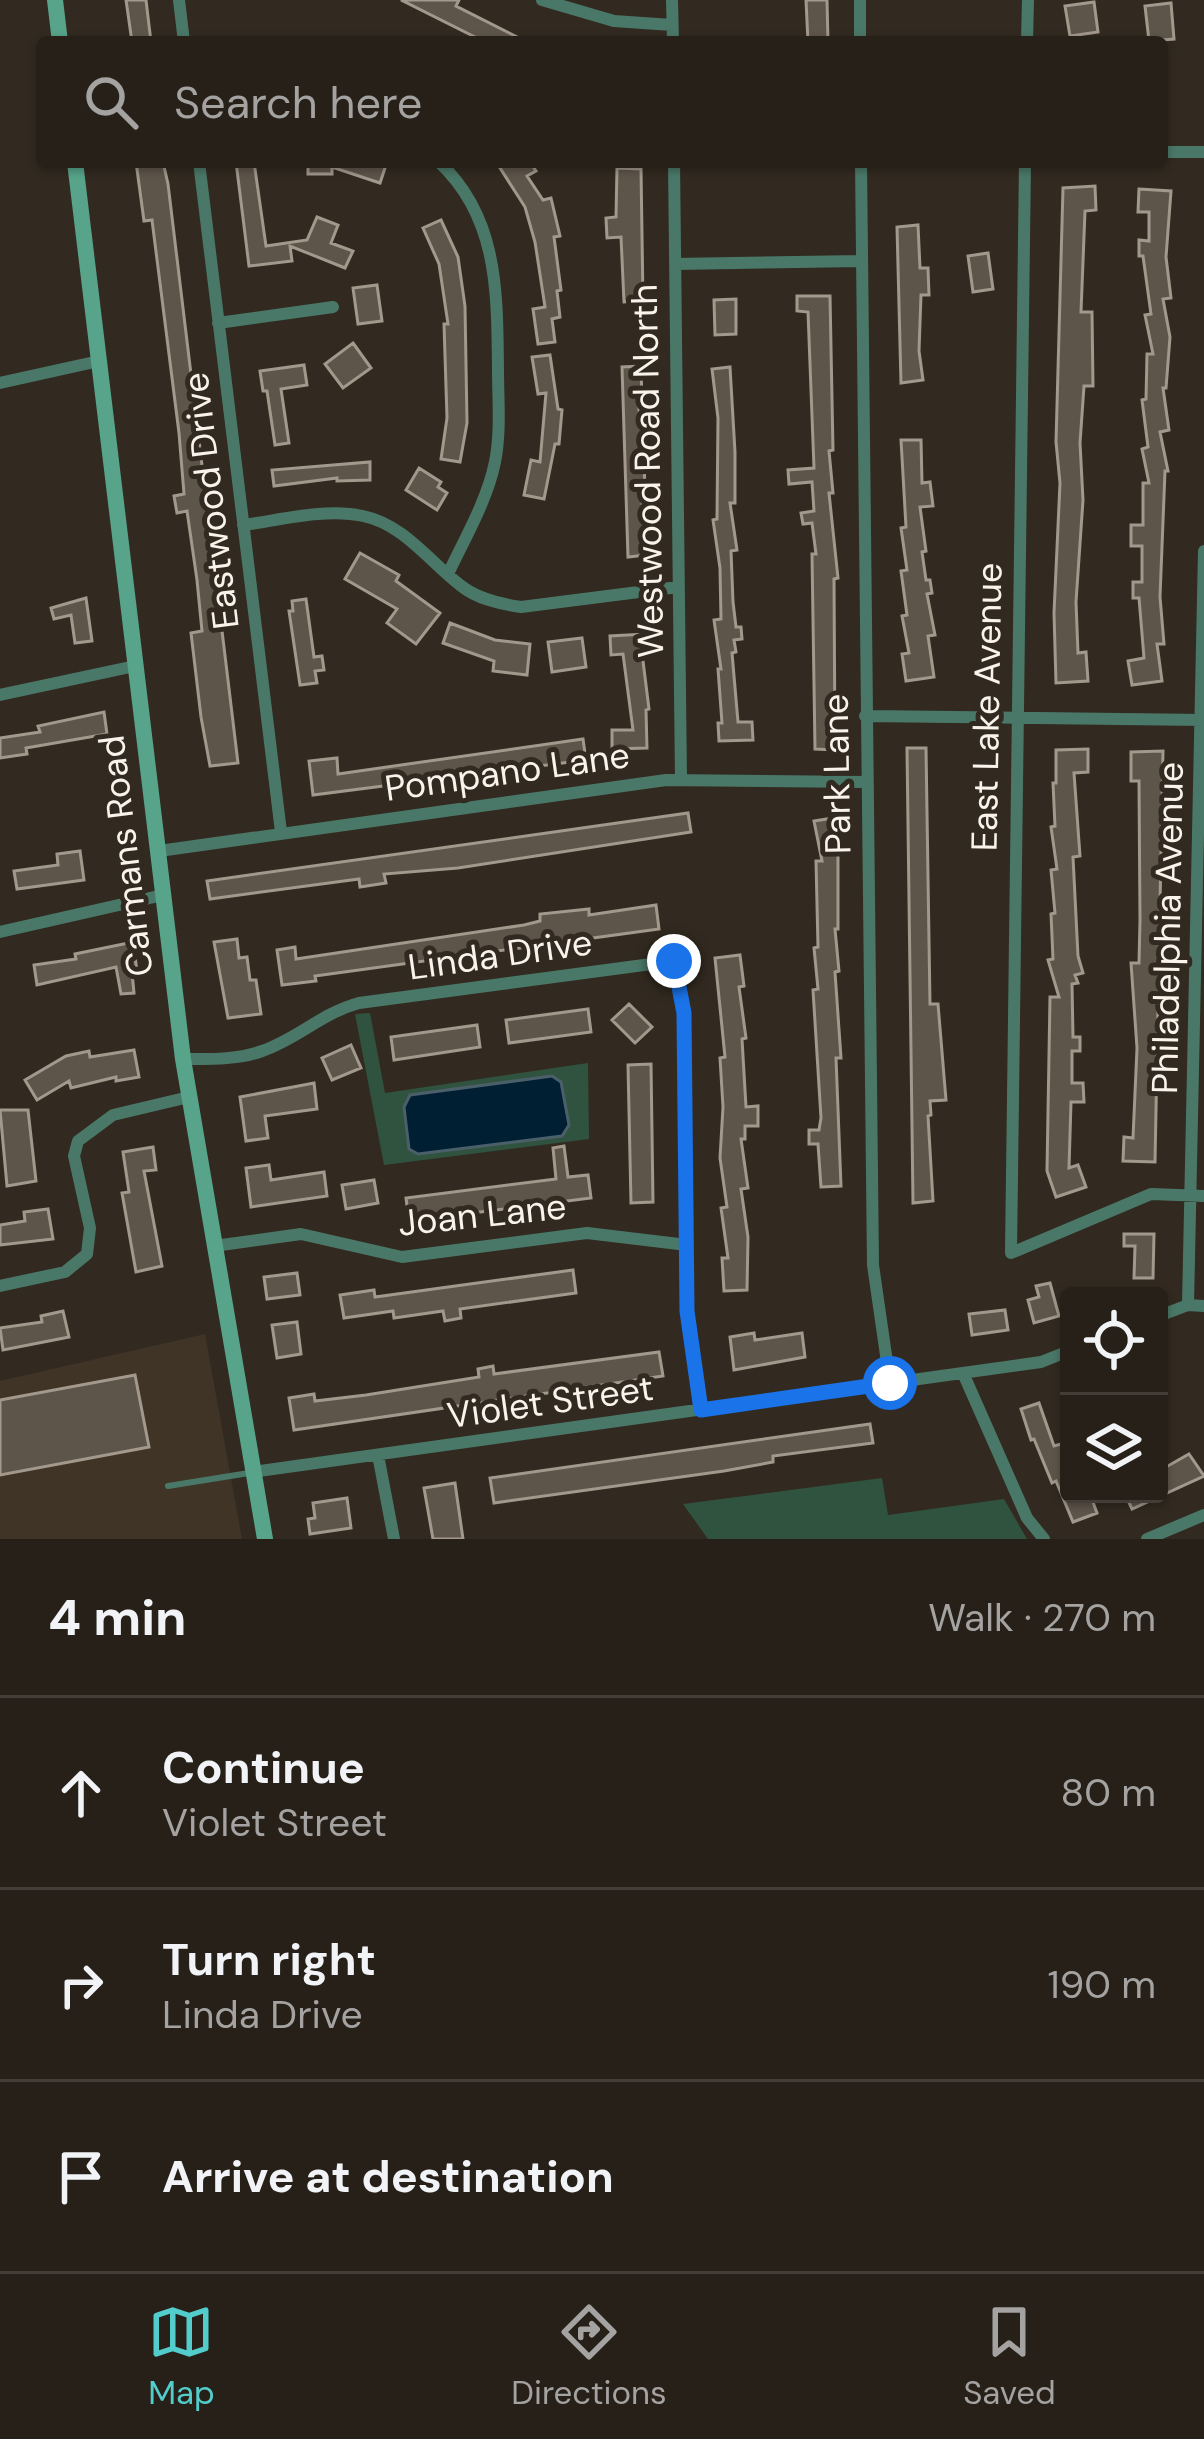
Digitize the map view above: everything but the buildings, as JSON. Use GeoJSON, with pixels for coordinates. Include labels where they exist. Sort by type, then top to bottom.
{"type":"FeatureCollection","features":[{"type":"Feature","properties":{"kind":"street"},"geometry":{"type":"LineString","coordinates":[[56,0],[60,36]]}},
{"type":"Feature","properties":{"kind":"street"},"geometry":{"type":"LineString","coordinates":[[178,0],[183,36]]}},
{"type":"Feature","properties":{"kind":"street"},"geometry":{"type":"LineString","coordinates":[[542,0],[614,21],[672,25]]}},
{"type":"Feature","properties":{"kind":"street"},"geometry":{"type":"LineString","coordinates":[[672,0],[673,36]]}},
{"type":"Feature","properties":{"kind":"street"},"geometry":{"type":"LineString","coordinates":[[860,0],[860,36]]}},
{"type":"Feature","properties":{"kind":"street"},"geometry":{"type":"LineString","coordinates":[[1028,0],[1028,36]]}},
{"type":"Feature","properties":{"kind":"street"},"geometry":{"type":"LineString","coordinates":[[1168,152],[1204,152]]}},
{"type":"Feature","properties":{"kind":"street","name":"Carmans Road"},"geometry":{"type":"LineString","coordinates":[[76,168],[183,1059],[265,1539]]}},
{"type":"Feature","properties":{"kind":"street","name":"Eastwood Drive"},"geometry":{"type":"LineString","coordinates":[[200,168],[280,832]]}},
{"type":"Feature","properties":{"kind":"street"},"geometry":{"type":"LineString","coordinates":[[444,168],[472,203],[486,233],[497,278],[495,462],[448,574]]}},
{"type":"Feature","properties":{"kind":"street","name":"Westwood Road North"},"geometry":{"type":"LineString","coordinates":[[674,168],[681,780]]}},
{"type":"Feature","properties":{"kind":"street","name":"Park Lane"},"geometry":{"type":"LineString","coordinates":[[861,168],[873,1265],[890,1383]]}},
{"type":"Feature","properties":{"kind":"street","name":"East Lake Avenue"},"geometry":{"type":"LineString","coordinates":[[1025,168],[1011,1253],[1151,1194],[1198,1196]]}},
{"type":"Feature","properties":{"kind":"street"},"geometry":{"type":"LineString","coordinates":[[675,263],[862,261]]}},
{"type":"Feature","properties":{"kind":"street"},"geometry":{"type":"LineString","coordinates":[[218,323],[334,307]]}},
{"type":"Feature","properties":{"kind":"street"},"geometry":{"type":"LineString","coordinates":[[0,383],[99,362]]}},
{"type":"Feature","properties":{"kind":"street"},"geometry":{"type":"LineString","coordinates":[[243,525],[340,513],[366,516],[402,534],[476,595],[521,607],[679,587]]}},
{"type":"Feature","properties":{"kind":"street","name":"Philadelphia Avenue"},"geometry":{"type":"LineString","coordinates":[[1188,1305],[1198,1196],[1204,551]]}},
{"type":"Feature","properties":{"kind":"street"},"geometry":{"type":"LineString","coordinates":[[0,695],[135,666]]}},
{"type":"Feature","properties":{"kind":"street"},"geometry":{"type":"LineString","coordinates":[[865,716],[1203,720]]}},
{"type":"Feature","properties":{"kind":"street","name":"Pompano Lane"},"geometry":{"type":"LineString","coordinates":[[158,851],[681,780],[866,782]]}},
{"type":"Feature","properties":{"kind":"street"},"geometry":{"type":"LineString","coordinates":[[0,932],[163,895]]}},
{"type":"Feature","properties":{"kind":"street","name":"Linda Drive"},"geometry":{"type":"LineString","coordinates":[[183,1059],[259,1053],[318,1018],[359,1003],[674,961],[684,1013],[687,1311],[701,1410]]}},
{"type":"Feature","properties":{"kind":"street"},"geometry":{"type":"LineString","coordinates":[[0,1286],[65,1272],[87,1253],[90,1228],[74,1156],[78,1141],[113,1115],[189,1097]]}},
{"type":"Feature","properties":{"kind":"street","name":"Joan Lane"},"geometry":{"type":"LineString","coordinates":[[214,1246],[301,1234],[402,1257],[587,1233],[687,1245]]}},
{"type":"Feature","properties":{"kind":"street"},"geometry":{"type":"LineString","coordinates":[[1168,1313],[1188,1305],[1204,1306]]}},
{"type":"Feature","properties":{"kind":"street","name":"Violet Street"},"geometry":{"type":"LineString","coordinates":[[252,1472],[1041,1362],[1060,1355]]}},
{"type":"Feature","properties":{"kind":"street"},"geometry":{"type":"LineString","coordinates":[[963,1373],[1027,1518],[1044,1539]]}},
{"type":"Feature","properties":{"kind":"street"},"geometry":{"type":"LineString","coordinates":[[378,1455],[394,1539]]}},
{"type":"Feature","properties":{"kind":"street"},"geometry":{"type":"LineString","coordinates":[[1147,1539],[1204,1515]]}},
{"type":"Feature","properties":{"kind":"lane"},"geometry":{"type":"LineString","coordinates":[[168,1486],[252,1472]]}},
{"type":"Feature","properties":{"kind":"shaded area"},"geometry":{"type":"Polygon","coordinates":[[[205,1334],[242,1539],[0,1539],[0,1381],[205,1334]]]}},
{"type":"Feature","properties":{"kind":"green space"},"geometry":{"type":"Polygon","coordinates":[[[370,1013],[385,1093],[588,1063],[589,1139],[384,1165],[355,1014],[370,1013]]]}},
{"type":"Feature","properties":{"kind":"green space"},"geometry":{"type":"Polygon","coordinates":[[[882,1478],[888,1515],[1004,1499],[1027,1539],[708,1539],[683,1504],[882,1478]]]}},
{"type":"Feature","properties":{"kind":"water"},"geometry":{"type":"Polygon","coordinates":[[[552,1076],[561,1082],[569,1125],[562,1136],[418,1154],[409,1149],[404,1107],[410,1095],[552,1076]]]}},
{"type":"Feature","properties":{"kind":"route"},"geometry":{"type":"LineString","coordinates":[[674,961],[684,1013],[687,1311],[701,1410],[890,1383]]}}]}
